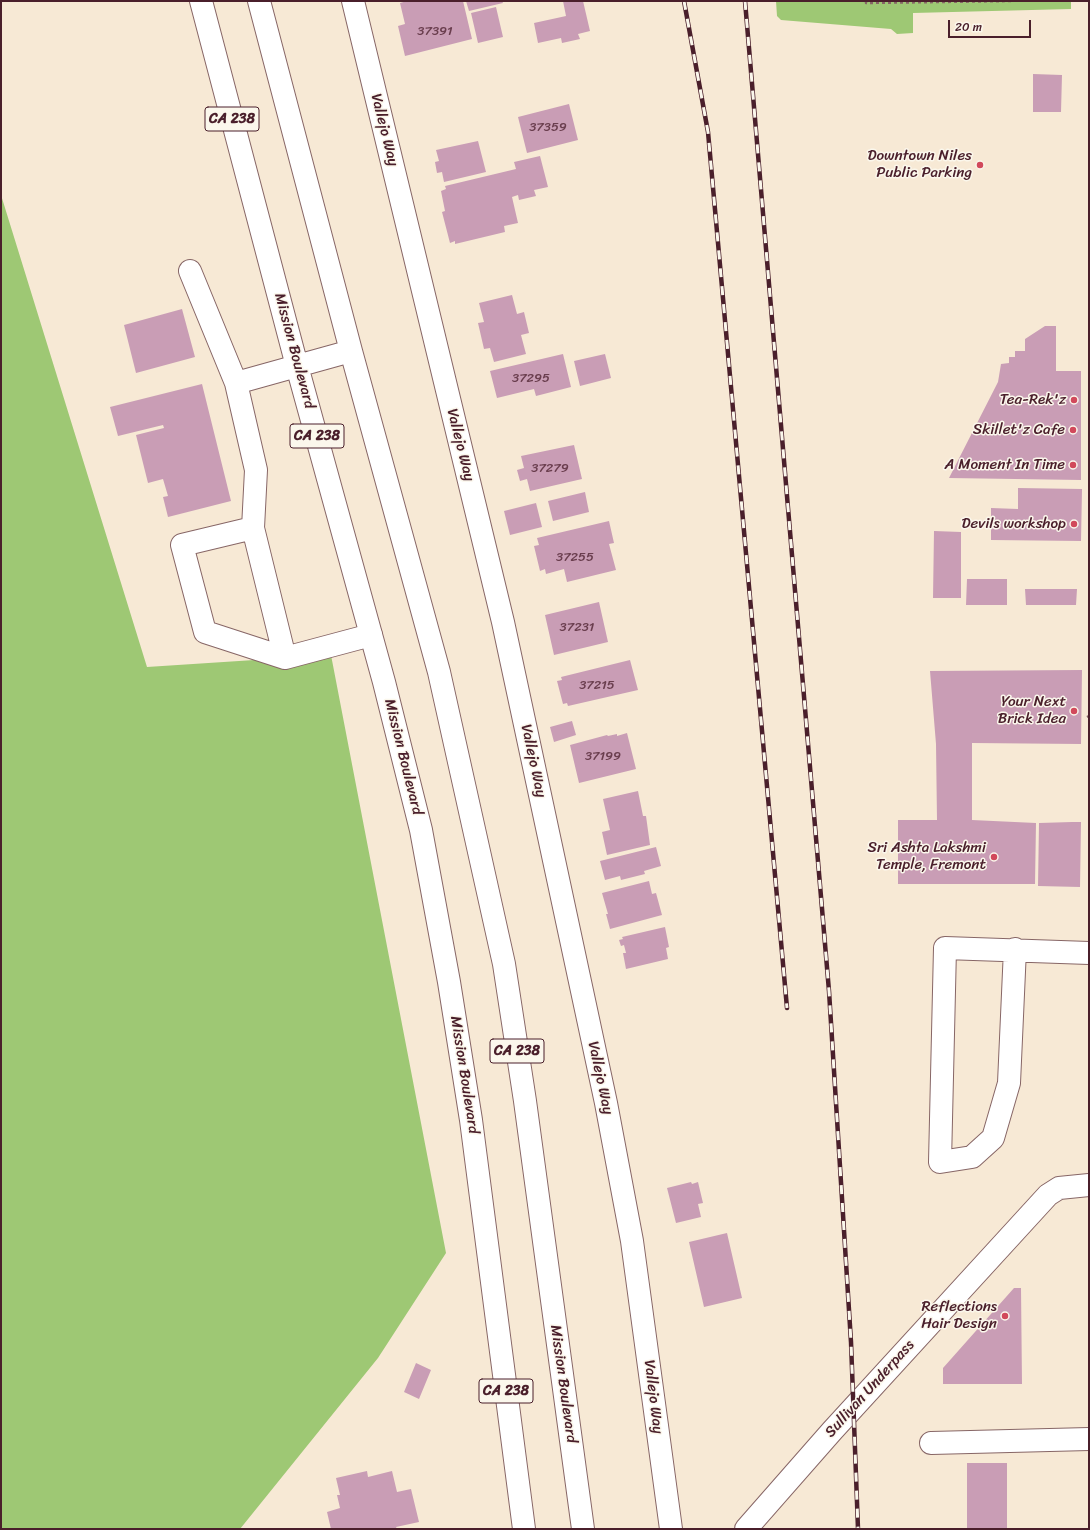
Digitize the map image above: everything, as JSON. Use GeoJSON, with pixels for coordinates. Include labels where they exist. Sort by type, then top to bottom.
{"type":"FeatureCollection","features":[{"type":"Feature","properties":{"kind":"main road","name":"Mission Boulevard"},"geometry":{"type":"LineString","coordinates":[[201,1],[297,366],[371,635],[421,830],[449,982],[472,1128],[524,1529]]}},
{"type":"Feature","properties":{"kind":"main road","name":"Mission Boulevard"},"geometry":{"type":"LineString","coordinates":[[259,1],[350,351],[439,672],[504,964],[527,1117],[582,1529]]}},
{"type":"Feature","properties":{"kind":"main road","name":"Vallejo Way"},"geometry":{"type":"LineString","coordinates":[[353,1],[503,622],[606,1103],[632,1241],[671,1529]]}},
{"type":"Feature","properties":{"kind":"main road"},"geometry":{"type":"LineString","coordinates":[[190,271],[236,383],[256,470],[253,528],[285,658]]}},
{"type":"Feature","properties":{"kind":"main road"},"geometry":{"type":"LineString","coordinates":[[236,383],[350,351]]}},
{"type":"Feature","properties":{"kind":"main road"},"geometry":{"type":"LineString","coordinates":[[253,528],[182,545],[205,632],[285,658],[371,635]]}},
{"type":"Feature","properties":{"kind":"main road"},"geometry":{"type":"LineString","coordinates":[[1015,949],[1009,1083],[993,1138],[972,1157],[940,1162],[946,948],[1015,949],[1089,953]]}},
{"type":"Feature","properties":{"kind":"main road","name":"Sullivan Underpass"},"geometry":{"type":"LineString","coordinates":[[746,1529],[832,1431],[1048,1195],[1059,1188],[1089,1185]]}},
{"type":"Feature","properties":{"kind":"main road"},"geometry":{"type":"LineString","coordinates":[[931,1443],[1089,1439]]}},
{"type":"Feature","properties":{"kind":"path"},"geometry":{"type":"LineString","coordinates":[[866,1],[866,3],[1014,1]]}},
{"type":"Feature","properties":{"kind":"green space"},"geometry":{"type":"Polygon","coordinates":[[[776,1],[1071,1],[1071,9],[913,13],[913,33],[897,34],[891,29],[781,20],[777,16],[776,1]]]}},
{"type":"Feature","properties":{"kind":"green space"},"geometry":{"type":"Polygon","coordinates":[[[1,195],[147,667],[331,655],[446,1253],[378,1358],[240,1529],[1,1529],[1,195]]]}},
{"type":"Feature","properties":{"kind":"building"},"geometry":{"type":"Polygon","coordinates":[[[407,1],[463,1],[472,39],[405,56],[398,26],[405,24],[400,3],[407,1]]]}},
{"type":"Feature","properties":{"kind":"building"},"geometry":{"type":"Polygon","coordinates":[[[466,1],[502,1],[503,3],[469,11],[466,1]]]}},
{"type":"Feature","properties":{"kind":"building"},"geometry":{"type":"Polygon","coordinates":[[[563,1],[583,1],[590,31],[578,34],[580,39],[562,43],[561,38],[538,43],[534,23],[566,16],[563,1]]]}},
{"type":"Feature","properties":{"kind":"building"},"geometry":{"type":"Polygon","coordinates":[[[496,7],[503,37],[478,43],[471,13],[496,7]]]}},
{"type":"Feature","properties":{"kind":"building"},"geometry":{"type":"Polygon","coordinates":[[[1033,74],[1062,75],[1061,112],[1033,112],[1033,74]]]}},
{"type":"Feature","properties":{"kind":"building"},"geometry":{"type":"Polygon","coordinates":[[[569,104],[578,140],[527,153],[518,117],[569,104]]]}},
{"type":"Feature","properties":{"kind":"building"},"geometry":{"type":"Polygon","coordinates":[[[478,141],[486,172],[444,182],[442,172],[437,173],[435,162],[439,161],[436,150],[478,141]]]}},
{"type":"Feature","properties":{"kind":"building"},"geometry":{"type":"Polygon","coordinates":[[[540,156],[548,187],[534,190],[536,196],[519,200],[518,195],[512,197],[518,223],[504,226],[505,232],[455,244],[455,241],[450,243],[442,212],[445,211],[441,191],[446,189],[445,186],[516,169],[514,162],[540,156]]]}},
{"type":"Feature","properties":{"kind":"building"},"geometry":{"type":"Polygon","coordinates":[[[512,295],[517,314],[524,312],[529,333],[521,335],[526,354],[494,362],[490,348],[484,349],[478,323],[484,322],[479,303],[512,295]]]}},
{"type":"Feature","properties":{"kind":"building"},"geometry":{"type":"Polygon","coordinates":[[[182,309],[195,357],[136,373],[124,325],[182,309]]]}},
{"type":"Feature","properties":{"kind":"building"},"geometry":{"type":"Polygon","coordinates":[[[1045,326],[1056,326],[1056,371],[1081,371],[1081,480],[949,478],[998,382],[1001,364],[1009,363],[1009,357],[1015,357],[1015,351],[1025,351],[1025,339],[1045,326]]]}},
{"type":"Feature","properties":{"kind":"building"},"geometry":{"type":"Polygon","coordinates":[[[563,354],[571,387],[536,396],[534,389],[497,398],[490,371],[563,354]]]}},
{"type":"Feature","properties":{"kind":"building"},"geometry":{"type":"Polygon","coordinates":[[[605,354],[611,378],[580,386],[574,361],[605,354]]]}},
{"type":"Feature","properties":{"kind":"building"},"geometry":{"type":"Polygon","coordinates":[[[202,384],[231,501],[168,517],[163,497],[168,496],[163,479],[148,483],[136,435],[164,428],[163,425],[118,436],[110,407],[202,384]]]}},
{"type":"Feature","properties":{"kind":"building"},"geometry":{"type":"Polygon","coordinates":[[[574,445],[582,479],[530,491],[527,479],[520,481],[517,470],[524,468],[521,456],[574,445]]]}},
{"type":"Feature","properties":{"kind":"building"},"geometry":{"type":"Polygon","coordinates":[[[1018,488],[1082,489],[1081,541],[991,540],[991,508],[1018,509],[1018,488]]]}},
{"type":"Feature","properties":{"kind":"building"},"geometry":{"type":"Polygon","coordinates":[[[585,492],[589,512],[553,521],[548,501],[585,492]]]}},
{"type":"Feature","properties":{"kind":"building"},"geometry":{"type":"Polygon","coordinates":[[[536,503],[542,527],[510,535],[504,511],[536,503]]]}},
{"type":"Feature","properties":{"kind":"building"},"geometry":{"type":"Polygon","coordinates":[[[609,521],[614,543],[609,544],[616,570],[567,582],[564,569],[546,574],[545,569],[540,571],[534,546],[539,545],[537,538],[609,521]]]}},
{"type":"Feature","properties":{"kind":"building"},"geometry":{"type":"Polygon","coordinates":[[[934,531],[961,532],[961,598],[933,598],[934,531]]]}},
{"type":"Feature","properties":{"kind":"building"},"geometry":{"type":"Polygon","coordinates":[[[967,579],[1007,579],[1007,605],[966,605],[967,579]]]}},
{"type":"Feature","properties":{"kind":"building"},"geometry":{"type":"Polygon","coordinates":[[[1025,589],[1077,589],[1076,605],[1026,605],[1025,589]]]}},
{"type":"Feature","properties":{"kind":"building"},"geometry":{"type":"Polygon","coordinates":[[[599,602],[608,642],[554,655],[545,615],[599,602]]]}},
{"type":"Feature","properties":{"kind":"building"},"geometry":{"type":"Polygon","coordinates":[[[630,660],[638,690],[568,706],[567,703],[563,704],[557,681],[562,680],[561,677],[630,660]]]}},
{"type":"Feature","properties":{"kind":"building"},"geometry":{"type":"Polygon","coordinates":[[[1082,670],[1081,744],[972,743],[972,820],[1036,823],[1035,884],[898,884],[898,820],[937,820],[936,744],[930,671],[1082,670]]]}},
{"type":"Feature","properties":{"kind":"building"},"geometry":{"type":"Polygon","coordinates":[[[572,721],[576,735],[554,742],[550,727],[572,721]]]}},
{"type":"Feature","properties":{"kind":"building"},"geometry":{"type":"Polygon","coordinates":[[[627,733],[636,769],[579,783],[570,745],[607,735],[617,734],[617,736],[627,733]]]}},
{"type":"Feature","properties":{"kind":"building"},"geometry":{"type":"Polygon","coordinates":[[[638,791],[643,816],[646,816],[650,845],[607,855],[602,832],[610,830],[603,799],[638,791]]]}},
{"type":"Feature","properties":{"kind":"building"},"geometry":{"type":"Polygon","coordinates":[[[1081,822],[1080,887],[1038,886],[1039,823],[1081,822]]]}},
{"type":"Feature","properties":{"kind":"building"},"geometry":{"type":"Polygon","coordinates":[[[656,847],[661,866],[644,871],[645,874],[621,880],[620,876],[605,880],[600,861],[656,847]]]}},
{"type":"Feature","properties":{"kind":"building"},"geometry":{"type":"Polygon","coordinates":[[[649,881],[652,894],[656,893],[662,915],[610,929],[606,914],[608,914],[602,893],[649,881]]]}},
{"type":"Feature","properties":{"kind":"building"},"geometry":{"type":"Polygon","coordinates":[[[665,927],[669,947],[666,948],[668,959],[626,969],[623,953],[626,953],[624,945],[621,946],[619,940],[623,939],[622,937],[665,927]]]}},
{"type":"Feature","properties":{"kind":"building"},"geometry":{"type":"Polygon","coordinates":[[[691,1182],[692,1184],[698,1182],[703,1203],[698,1204],[701,1217],[676,1223],[667,1188],[691,1182]]]}},
{"type":"Feature","properties":{"kind":"building"},"geometry":{"type":"Polygon","coordinates":[[[727,1233],[742,1298],[704,1307],[689,1242],[727,1233]]]}},
{"type":"Feature","properties":{"kind":"building"},"geometry":{"type":"Polygon","coordinates":[[[1014,1288],[1021,1288],[1022,1384],[943,1384],[943,1368],[1014,1288]]]}},
{"type":"Feature","properties":{"kind":"building"},"geometry":{"type":"Polygon","coordinates":[[[416,1363],[431,1370],[419,1399],[404,1392],[416,1363]]]}},
{"type":"Feature","properties":{"kind":"building"},"geometry":{"type":"Polygon","coordinates":[[[967,1463],[1007,1463],[1007,1529],[967,1529],[967,1463]]]}},
{"type":"Feature","properties":{"kind":"building"},"geometry":{"type":"Polygon","coordinates":[[[367,1471],[368,1477],[392,1471],[397,1492],[411,1489],[419,1522],[396,1527],[397,1529],[331,1529],[327,1512],[340,1508],[337,1495],[340,1495],[336,1478],[367,1471]]]}},
{"type":"Feature","properties":{"kind":"railway"},"geometry":{"type":"LineString","coordinates":[[684,1],[708,132],[787,1008]]}},
{"type":"Feature","properties":{"kind":"railway"},"geometry":{"type":"LineString","coordinates":[[745,1],[829,991],[851,1342],[858,1529]]}},
{"type":"Feature","properties":{"kind":"place","name":"Downtown Niles Public Parking"},"geometry":{"type":"Point","coordinates":[980,165]}},
{"type":"Feature","properties":{"kind":"place","name":"Tea-Rek'z"},"geometry":{"type":"Point","coordinates":[1074,400]}},
{"type":"Feature","properties":{"kind":"place","name":"Skillet'z Cafe"},"geometry":{"type":"Point","coordinates":[1073,430]}},
{"type":"Feature","properties":{"kind":"place","name":"A Moment In Time"},"geometry":{"type":"Point","coordinates":[1073,465]}},
{"type":"Feature","properties":{"kind":"place","name":"Devils workshop"},"geometry":{"type":"Point","coordinates":[1074,524]}},
{"type":"Feature","properties":{"kind":"place","name":"Your Next Brick Idea"},"geometry":{"type":"Point","coordinates":[1074,711]}},
{"type":"Feature","properties":{"kind":"place","name":"Sri Ashta Lakshmi Temple, Fremont"},"geometry":{"type":"Point","coordinates":[994,857]}},
{"type":"Feature","properties":{"kind":"place","name":"Reflections Hair Design"},"geometry":{"type":"Point","coordinates":[1005,1316]}}]}
